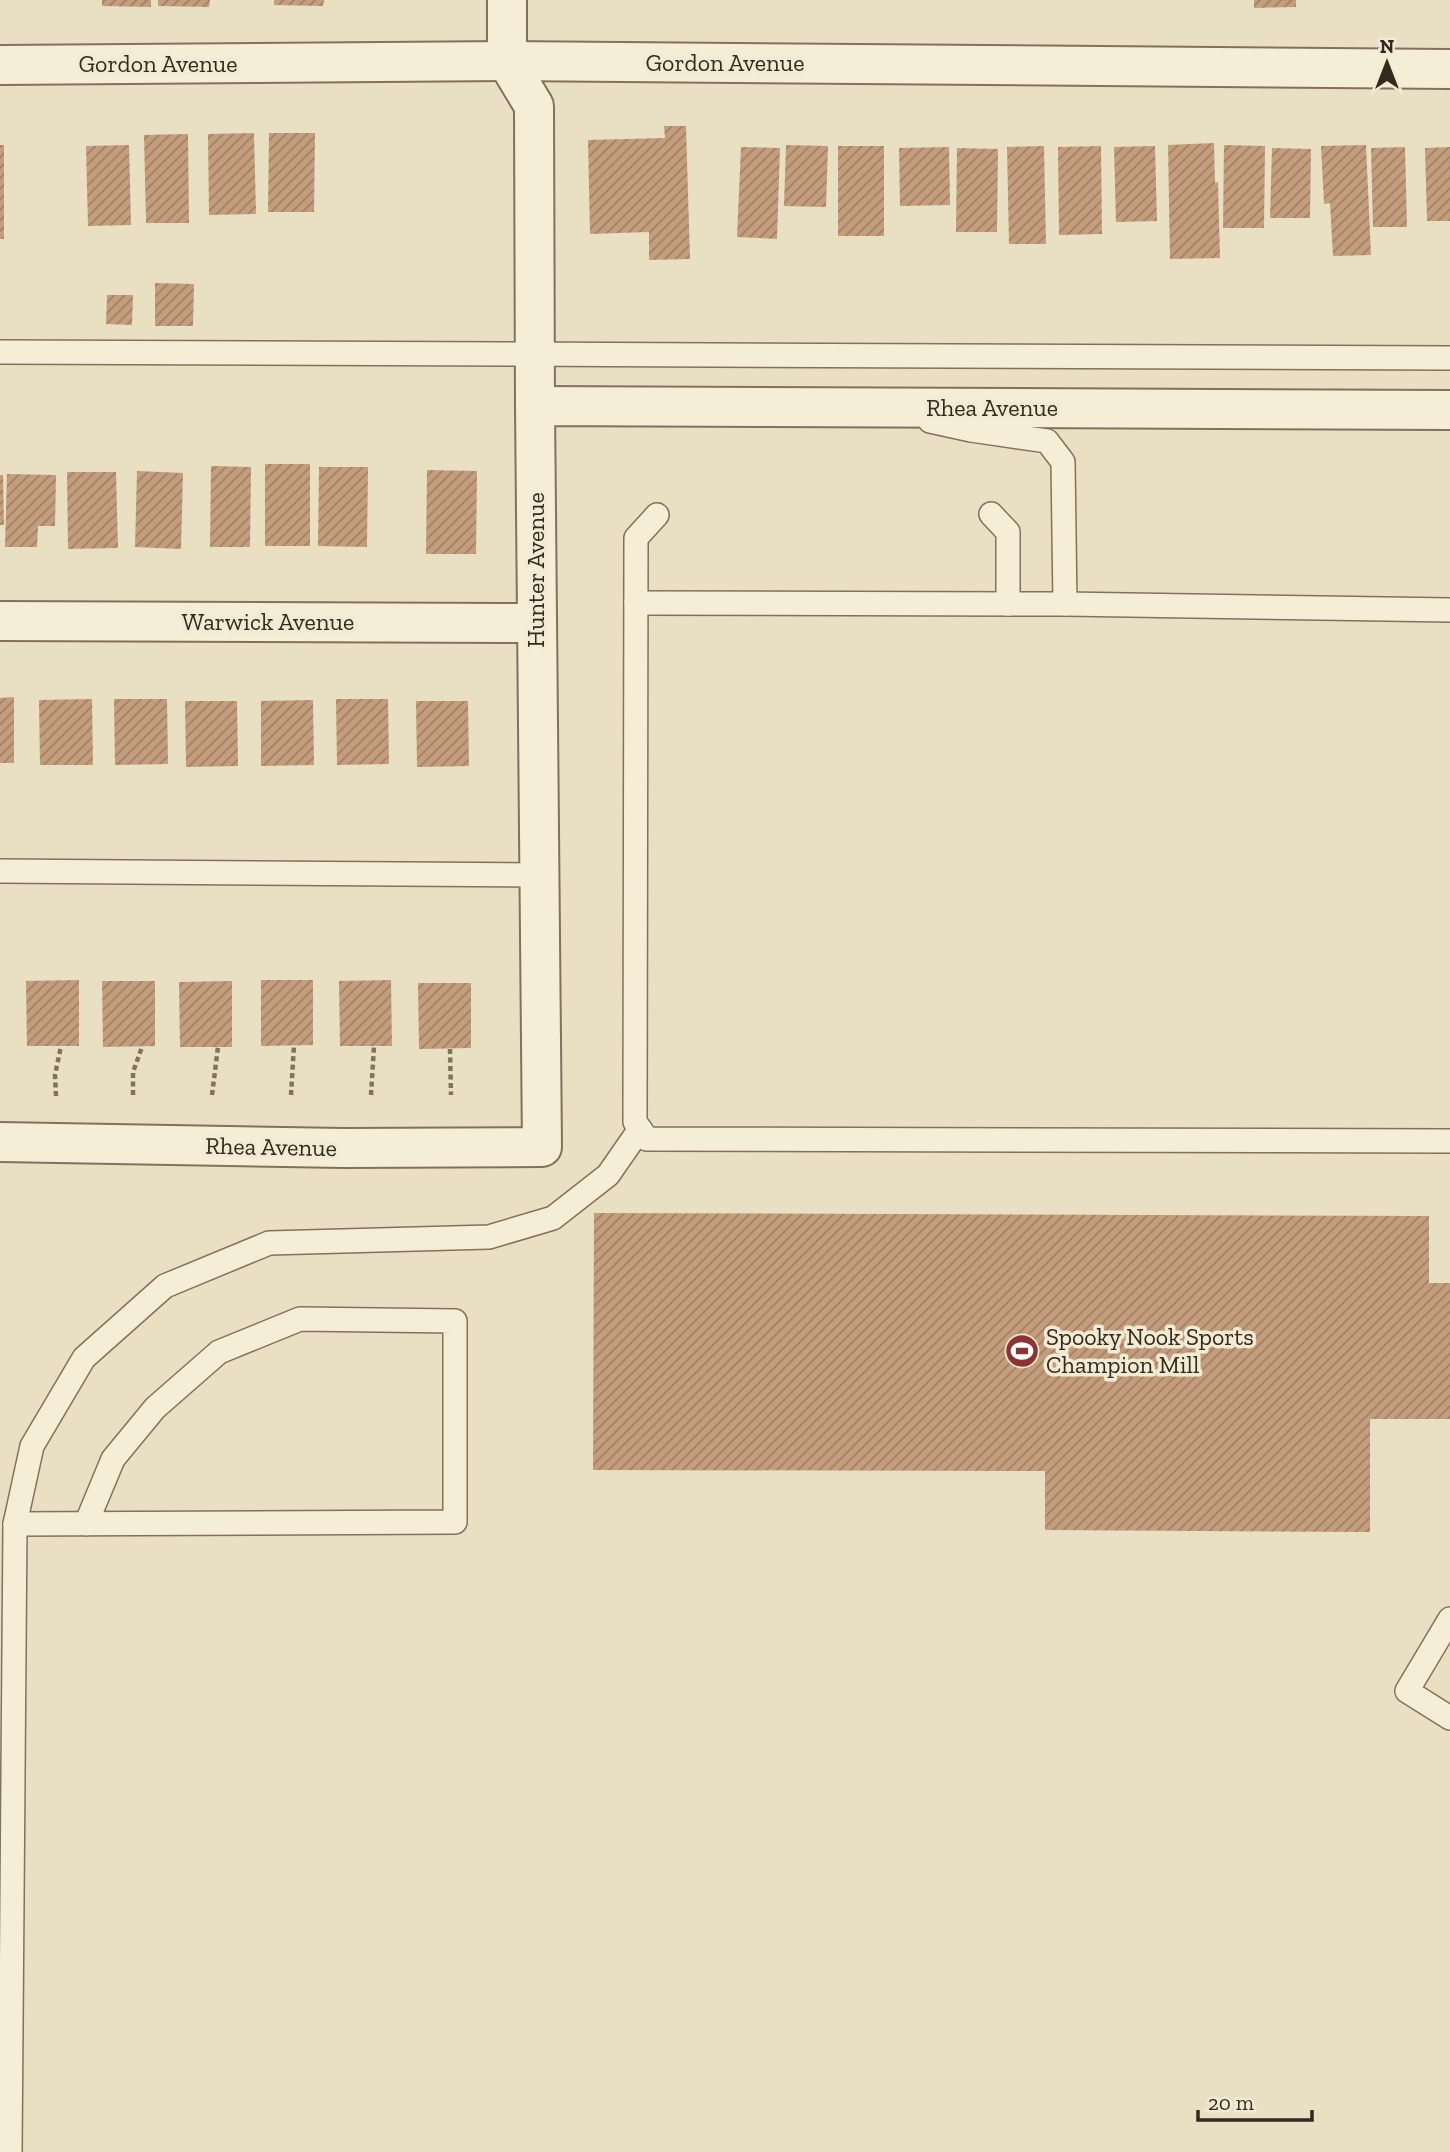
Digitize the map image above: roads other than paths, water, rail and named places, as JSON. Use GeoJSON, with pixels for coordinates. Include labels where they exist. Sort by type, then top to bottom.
{"type":"FeatureCollection","features":[{"type":"Feature","properties":{"kind":"street"},"geometry":{"type":"LineString","coordinates":[[507,0],[507,61]]}},
{"type":"Feature","properties":{"kind":"street","name":"Gordon Avenue"},"geometry":{"type":"LineString","coordinates":[[0,65],[507,61],[1450,69]]}},
{"type":"Feature","properties":{"kind":"street","name":"Hunter Avenue"},"geometry":{"type":"LineString","coordinates":[[507,61],[534,106],[542,1147]]}},
{"type":"Feature","properties":{"kind":"street","name":"Rhea Avenue"},"geometry":{"type":"LineString","coordinates":[[535,406],[1450,410]]}},
{"type":"Feature","properties":{"kind":"street","name":"Warwick Avenue"},"geometry":{"type":"LineString","coordinates":[[0,621],[536,623]]}},
{"type":"Feature","properties":{"kind":"street","name":"Rhea Avenue"},"geometry":{"type":"LineString","coordinates":[[0,1142],[343,1148],[542,1147]]}},
{"type":"Feature","properties":{"kind":"lane"},"geometry":{"type":"LineString","coordinates":[[0,352],[1450,358]]}},
{"type":"Feature","properties":{"kind":"lane"},"geometry":{"type":"LineString","coordinates":[[872,408],[971,430],[1047,441],[1063,462],[1065,604]]}},
{"type":"Feature","properties":{"kind":"lane"},"geometry":{"type":"LineString","coordinates":[[991,514],[1008,532],[1009,604]]}},
{"type":"Feature","properties":{"kind":"lane"},"geometry":{"type":"LineString","coordinates":[[657,515],[636,538],[635,1122],[647,1139],[1450,1141]]}},
{"type":"Feature","properties":{"kind":"lane"},"geometry":{"type":"LineString","coordinates":[[636,603],[1065,604],[1450,610]]}},
{"type":"Feature","properties":{"kind":"lane"},"geometry":{"type":"LineString","coordinates":[[0,871],[539,875]]}},
{"type":"Feature","properties":{"kind":"lane"},"geometry":{"type":"LineString","coordinates":[[10,2152],[15,1524],[32,1446],[84,1358],[165,1286],[269,1242],[489,1237],[553,1218],[608,1175],[640,1129]]}},
{"type":"Feature","properties":{"kind":"lane"},"geometry":{"type":"LineString","coordinates":[[15,1524],[86,1524],[455,1521],[456,1321],[300,1319],[219,1352],[155,1408],[113,1459],[86,1524]]}},
{"type":"Feature","properties":{"kind":"lane"},"geometry":{"type":"LineString","coordinates":[[1450,1619],[1407,1691],[1450,1718]]}},
{"type":"Feature","properties":{"kind":"place","name":"Spooky Nook Sports Champion Mill"},"geometry":{"type":"Point","coordinates":[1022,1351]}}]}
